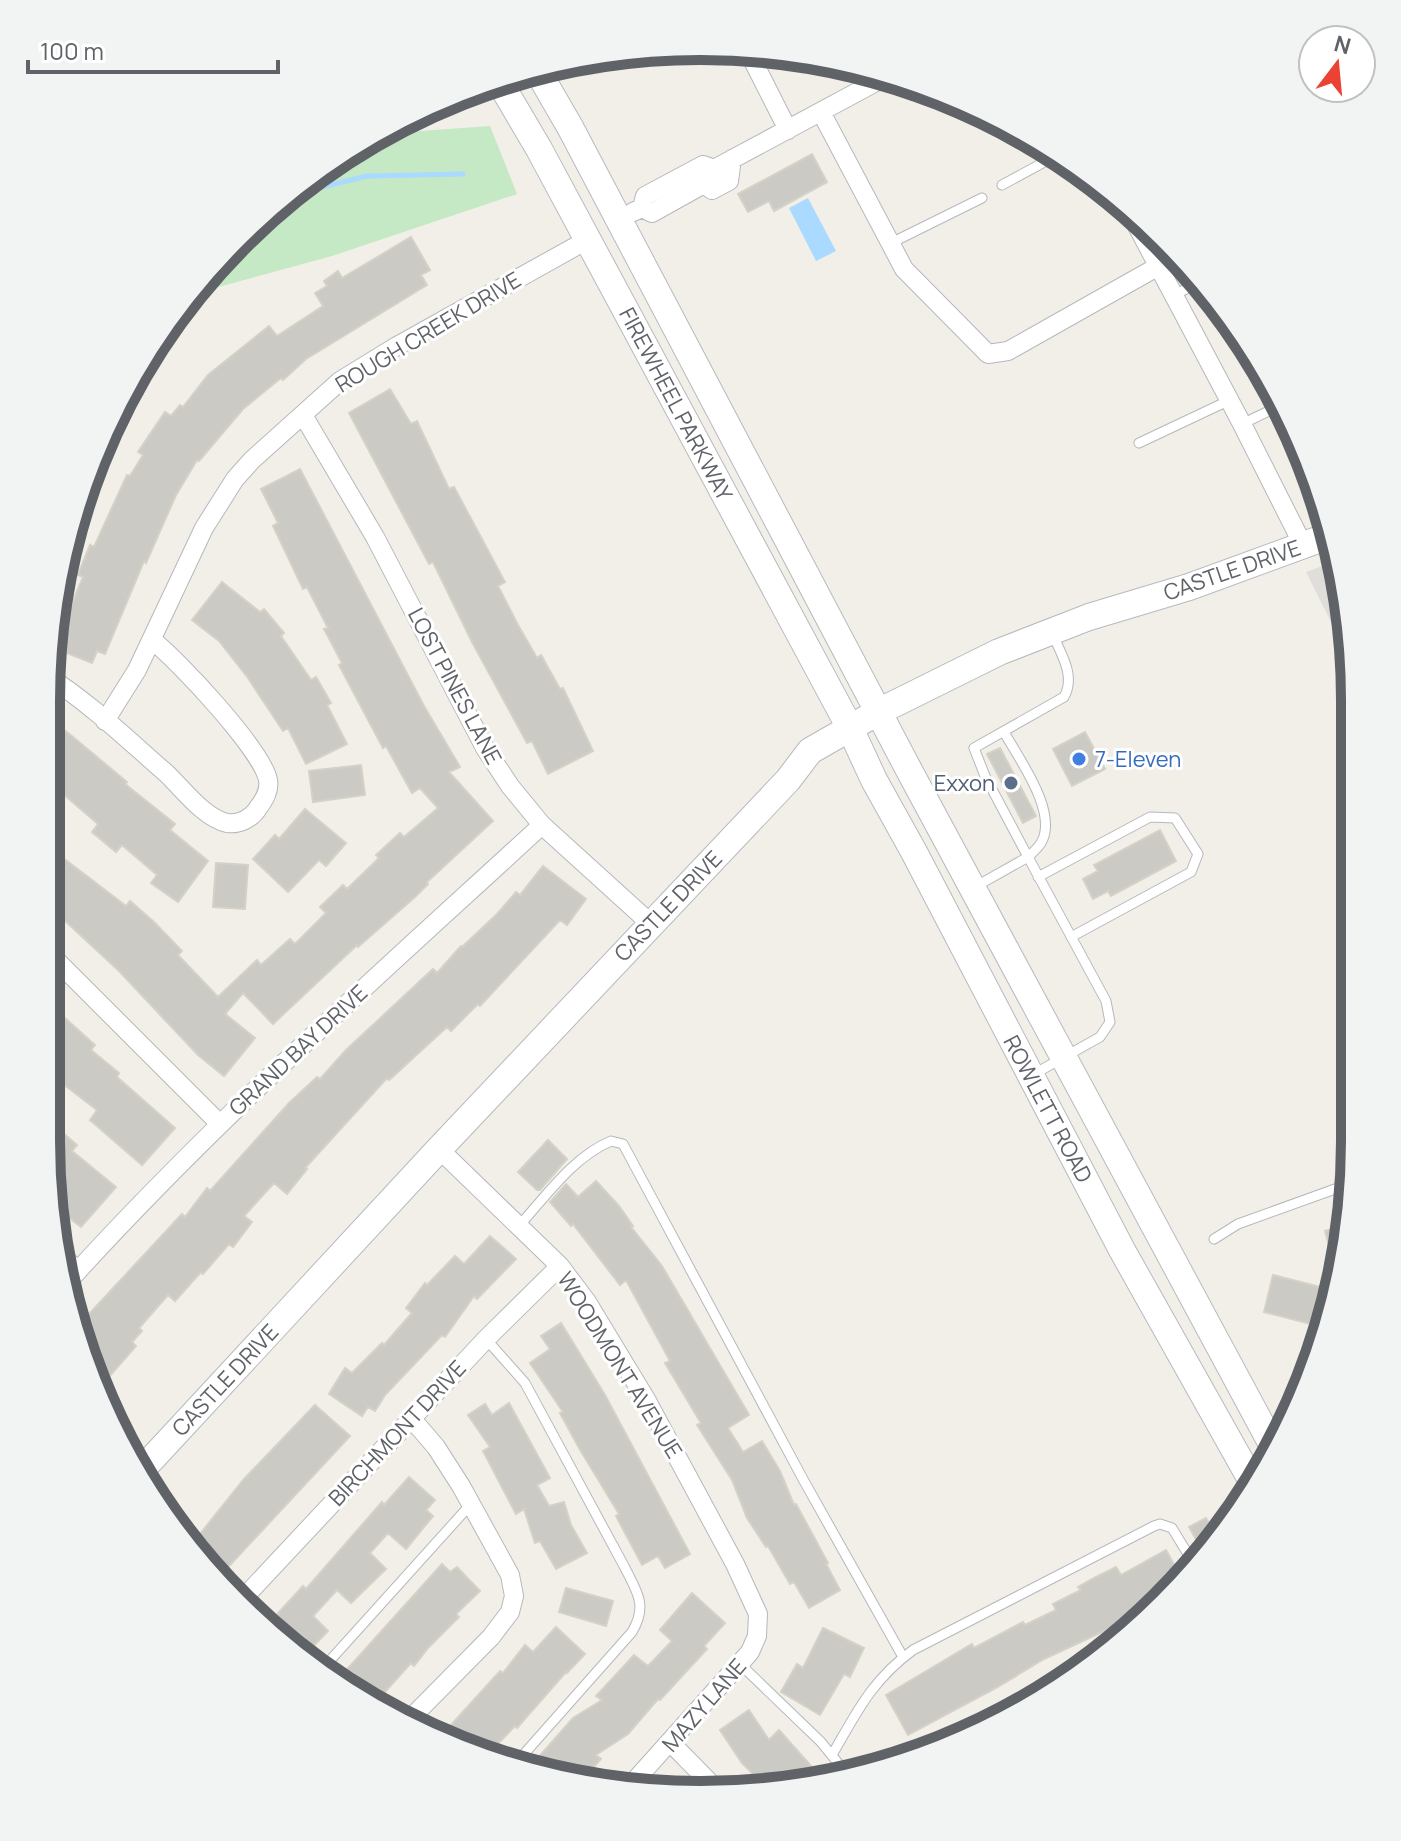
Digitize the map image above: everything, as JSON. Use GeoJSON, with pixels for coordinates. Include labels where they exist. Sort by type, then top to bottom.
{"type":"FeatureCollection","features":[{"type":"Feature","properties":{"kind":"main road","name":"FIREWHEEL PARKWAY"},"geometry":{"type":"LineString","coordinates":[[543,80],[630,213],[691,354],[878,712]]}},
{"type":"Feature","properties":{"kind":"main road","name":"FIREWHEEL PARKWAY"},"geometry":{"type":"LineString","coordinates":[[505,91],[850,728]]}},
{"type":"Feature","properties":{"kind":"main road"},"geometry":{"type":"LineString","coordinates":[[587,240],[603,239],[615,246],[691,354]]}},
{"type":"Feature","properties":{"kind":"main road","name":"CASTLE DRIVE"},"geometry":{"type":"LineString","coordinates":[[148,1464],[650,923],[788,780],[810,751],[878,712],[1051,630],[1189,587],[1320,539]]}},
{"type":"Feature","properties":{"kind":"main road","name":"ROWLETT ROAD"},"geometry":{"type":"LineString","coordinates":[[878,712],[1268,1437]]}},
{"type":"Feature","properties":{"kind":"main road","name":"ROWLETT ROAD"},"geometry":{"type":"LineString","coordinates":[[850,728],[874,780],[1122,1250],[1247,1473]]}},
{"type":"Feature","properties":{"kind":"main road"},"geometry":{"type":"LineString","coordinates":[[1122,1250],[1158,1232]]}},
{"type":"Feature","properties":{"kind":"street"},"geometry":{"type":"LineString","coordinates":[[754,62],[788,130]]}},
{"type":"Feature","properties":{"kind":"street"},"geometry":{"type":"LineString","coordinates":[[630,213],[645,196],[703,165],[709,177],[732,159],[872,84]]}},
{"type":"Feature","properties":{"kind":"street"},"geometry":{"type":"LineString","coordinates":[[821,112],[904,269],[988,354],[1008,351],[1157,267]]}},
{"type":"Feature","properties":{"kind":"street"},"geometry":{"type":"LineString","coordinates":[[1142,238],[1230,400],[1303,545]]}},
{"type":"Feature","properties":{"kind":"street","name":"ROUGH CREEK DRIVE"},"geometry":{"type":"LineString","coordinates":[[105,721],[137,670],[204,528],[219,502],[252,460],[340,381],[587,240]]}},
{"type":"Feature","properties":{"kind":"street","name":"LOST PINES LANE"},"geometry":{"type":"LineString","coordinates":[[303,415],[382,550],[485,748],[510,786],[542,825],[650,923]]}},
{"type":"Feature","properties":{"kind":"street"},"geometry":{"type":"LineString","coordinates":[[60,686],[105,721],[205,810],[225,823],[238,823],[254,814],[267,795],[268,781],[260,763],[202,688],[167,651],[152,640]]}},
{"type":"Feature","properties":{"kind":"street","name":"GRAND BAY DRIVE"},"geometry":{"type":"LineString","coordinates":[[74,1275],[220,1124],[319,1028],[542,825]]}},
{"type":"Feature","properties":{"kind":"street"},"geometry":{"type":"LineString","coordinates":[[60,964],[220,1124]]}},
{"type":"Feature","properties":{"kind":"street","name":"WOODMONT AVENUE"},"geometry":{"type":"LineString","coordinates":[[439,1149],[560,1266],[587,1302],[647,1401],[735,1564],[758,1614]]}},
{"type":"Feature","properties":{"kind":"street"},"geometry":{"type":"LineString","coordinates":[[72,1265],[78,1271]]}},
{"type":"Feature","properties":{"kind":"street","name":"BIRCHMONT DRIVE"},"geometry":{"type":"LineString","coordinates":[[248,1593],[486,1339],[560,1266]]}},
{"type":"Feature","properties":{"kind":"street"},"geometry":{"type":"LineString","coordinates":[[411,1418],[436,1447],[471,1504],[510,1575],[514,1596],[510,1612],[491,1637],[415,1714]]}},
{"type":"Feature","properties":{"kind":"street","name":"MAZY LANE"},"geometry":{"type":"LineString","coordinates":[[638,1778],[750,1652],[757,1636],[758,1614]]}},
{"type":"Feature","properties":{"kind":"street"},"geometry":{"type":"LineString","coordinates":[[671,1743],[708,1781]]}},
{"type":"Feature","properties":{"kind":"lane"},"geometry":{"type":"LineString","coordinates":[[1002,185],[1045,161]]}},
{"type":"Feature","properties":{"kind":"lane"},"geometry":{"type":"LineString","coordinates":[[889,244],[982,198]]}},
{"type":"Feature","properties":{"kind":"lane"},"geometry":{"type":"LineString","coordinates":[[1174,295],[1190,287]]}},
{"type":"Feature","properties":{"kind":"lane"},"geometry":{"type":"LineString","coordinates":[[1139,443],[1230,400]]}},
{"type":"Feature","properties":{"kind":"lane"},"geometry":{"type":"LineString","coordinates":[[1242,424],[1271,410]]}},
{"type":"Feature","properties":{"kind":"lane"},"geometry":{"type":"LineString","coordinates":[[1031,1076],[1100,1037],[1110,1022],[1106,1001],[1002,810],[974,748],[1064,697],[1070,687],[1070,676],[1051,630]]}},
{"type":"Feature","properties":{"kind":"lane"},"geometry":{"type":"LineString","coordinates":[[973,889],[1028,857],[1040,845],[1046,822],[1045,810],[1004,732]]}},
{"type":"Feature","properties":{"kind":"lane"},"geometry":{"type":"LineString","coordinates":[[1008,764],[1018,759]]}},
{"type":"Feature","properties":{"kind":"lane"},"geometry":{"type":"LineString","coordinates":[[985,776],[995,770]]}},
{"type":"Feature","properties":{"kind":"lane"},"geometry":{"type":"LineString","coordinates":[[1017,780],[1027,776]]}},
{"type":"Feature","properties":{"kind":"lane"},"geometry":{"type":"LineString","coordinates":[[994,792],[1004,787]]}},
{"type":"Feature","properties":{"kind":"lane"},"geometry":{"type":"LineString","coordinates":[[1026,797],[1036,792]]}},
{"type":"Feature","properties":{"kind":"lane"},"geometry":{"type":"LineString","coordinates":[[1002,810],[1013,803]]}},
{"type":"Feature","properties":{"kind":"lane"},"geometry":{"type":"LineString","coordinates":[[1038,877],[1150,817],[1175,818],[1198,854],[1191,872],[1071,937]]}},
{"type":"Feature","properties":{"kind":"lane"},"geometry":{"type":"LineString","coordinates":[[519,1226],[571,1168],[595,1148],[611,1141],[623,1144],[804,1481],[903,1657]]}},
{"type":"Feature","properties":{"kind":"lane"},"geometry":{"type":"LineString","coordinates":[[1214,1239],[1238,1224],[1339,1187]]}},
{"type":"Feature","properties":{"kind":"lane"},"geometry":{"type":"LineString","coordinates":[[486,1339],[525,1383],[634,1585],[642,1607],[632,1632],[523,1755]]}},
{"type":"Feature","properties":{"kind":"lane"},"geometry":{"type":"LineString","coordinates":[[329,1662],[471,1504]]}},
{"type":"Feature","properties":{"kind":"lane"},"geometry":{"type":"LineString","coordinates":[[832,1755],[864,1699],[892,1665],[903,1657],[1154,1526],[1160,1524],[1172,1528],[1189,1555]]}},
{"type":"Feature","properties":{"kind":"lane"},"geometry":{"type":"LineString","coordinates":[[740,1664],[840,1765]]}},
{"type":"Feature","properties":{"kind":"shaded area"},"geometry":{"type":"Polygon","coordinates":[[[1326,565],[1338,636],[1306,572],[1326,565]]]}},
{"type":"Feature","properties":{"kind":"green space"},"geometry":{"type":"Polygon","coordinates":[[[490,126],[517,194],[332,256],[210,289],[278,219],[311,192],[406,132],[490,126]]]}},
{"type":"Feature","properties":{"kind":"water"},"geometry":{"type":"Polygon","coordinates":[[[808,198],[836,251],[816,261],[789,208],[808,198]]]}},
{"type":"Feature","properties":{"kind":"building"},"geometry":{"type":"Polygon","coordinates":[[[812,154],[827,182],[774,211],[769,201],[748,212],[738,194],[812,154]]]}},
{"type":"Feature","properties":{"kind":"building"},"geometry":{"type":"Polygon","coordinates":[[[411,237],[430,270],[421,275],[427,285],[306,359],[243,409],[197,460],[176,495],[105,654],[97,651],[92,663],[62,651],[64,622],[83,577],[78,575],[90,545],[94,547],[127,475],[130,476],[143,455],[138,452],[165,412],[171,416],[180,405],[183,407],[208,375],[269,326],[277,336],[323,306],[315,293],[327,286],[324,281],[338,271],[342,278],[411,237]]]}},
{"type":"Feature","properties":{"kind":"building"},"geometry":{"type":"Polygon","coordinates":[[[390,389],[411,424],[417,421],[449,489],[454,487],[505,582],[498,586],[518,625],[537,658],[541,655],[560,689],[563,688],[593,751],[548,774],[532,741],[527,743],[433,562],[429,564],[349,413],[390,389]]]}},
{"type":"Feature","properties":{"kind":"building"},"geometry":{"type":"Polygon","coordinates":[[[300,469],[424,706],[460,767],[449,772],[493,821],[415,897],[357,945],[273,1024],[243,993],[225,1014],[255,1038],[224,1076],[198,1055],[119,971],[60,916],[60,856],[126,906],[130,901],[154,922],[182,951],[178,955],[218,997],[257,960],[261,965],[290,939],[295,944],[326,913],[320,907],[343,885],[347,889],[400,833],[404,837],[438,808],[420,788],[412,793],[386,746],[383,748],[339,665],[342,663],[324,629],[328,628],[307,587],[303,589],[273,526],[278,523],[261,489],[300,469]]]}},
{"type":"Feature","properties":{"kind":"building"},"geometry":{"type":"Polygon","coordinates":[[[222,582],[260,612],[264,609],[284,633],[281,636],[311,680],[316,677],[331,703],[327,705],[347,744],[306,764],[288,728],[283,731],[219,641],[192,620],[222,582]]]}},
{"type":"Feature","properties":{"kind":"building"},"geometry":{"type":"Polygon","coordinates":[[[60,727],[175,824],[170,830],[208,861],[178,902],[151,883],[157,875],[122,845],[116,852],[92,832],[98,824],[60,791],[60,727]]]}},
{"type":"Feature","properties":{"kind":"building","name":"7-Eleven"},"geometry":{"type":"Polygon","coordinates":[[[1085,732],[1105,769],[1072,786],[1053,749],[1085,732]]]}},
{"type":"Feature","properties":{"kind":"building","name":"Exxon"},"geometry":{"type":"Polygon","coordinates":[[[1000,748],[1036,816],[1023,823],[987,754],[1000,748]]]}},
{"type":"Feature","properties":{"kind":"building"},"geometry":{"type":"Polygon","coordinates":[[[361,765],[365,795],[313,802],[309,771],[361,765]]]}},
{"type":"Feature","properties":{"kind":"building"},"geometry":{"type":"Polygon","coordinates":[[[305,809],[346,843],[326,866],[319,860],[288,892],[253,859],[275,835],[279,839],[305,809]]]}},
{"type":"Feature","properties":{"kind":"building"},"geometry":{"type":"Polygon","coordinates":[[[1160,830],[1176,861],[1111,896],[1108,891],[1093,899],[1083,879],[1098,871],[1094,865],[1160,830]]]}},
{"type":"Feature","properties":{"kind":"building"},"geometry":{"type":"Polygon","coordinates":[[[216,863],[248,865],[245,909],[213,907],[216,863]]]}},
{"type":"Feature","properties":{"kind":"building"},"geometry":{"type":"Polygon","coordinates":[[[543,866],[586,899],[567,925],[560,920],[480,1006],[478,1004],[451,1031],[447,1027],[389,1080],[387,1078],[305,1168],[287,1194],[274,1183],[244,1216],[252,1222],[233,1247],[229,1244],[175,1301],[168,1295],[139,1328],[142,1331],[132,1342],[136,1346],[107,1380],[86,1318],[182,1214],[185,1217],[207,1188],[210,1191],[289,1103],[317,1077],[320,1079],[346,1050],[433,969],[437,973],[516,892],[520,895],[543,866]]]}},
{"type":"Feature","properties":{"kind":"building"},"geometry":{"type":"Polygon","coordinates":[[[60,1014],[95,1045],[91,1050],[119,1073],[117,1077],[175,1128],[142,1165],[90,1120],[97,1110],[60,1082],[60,1014]]]}},
{"type":"Feature","properties":{"kind":"building"},"geometry":{"type":"Polygon","coordinates":[[[60,1130],[77,1145],[72,1151],[116,1187],[81,1227],[64,1214],[60,1130]]]}},
{"type":"Feature","properties":{"kind":"building"},"geometry":{"type":"Polygon","coordinates":[[[548,1140],[567,1159],[537,1190],[518,1172],[548,1140]]]}},
{"type":"Feature","properties":{"kind":"building"},"geometry":{"type":"Polygon","coordinates":[[[596,1181],[619,1206],[631,1227],[662,1266],[749,1415],[728,1428],[743,1452],[762,1441],[828,1563],[840,1590],[809,1608],[747,1518],[732,1480],[697,1425],[701,1423],[665,1363],[670,1361],[626,1280],[620,1285],[573,1224],[571,1226],[550,1202],[566,1184],[578,1197],[596,1181]]]}},
{"type":"Feature","properties":{"kind":"building"},"geometry":{"type":"Polygon","coordinates":[[[1335,1228],[1331,1254],[1325,1231],[1335,1228]]]}},
{"type":"Feature","properties":{"kind":"building"},"geometry":{"type":"Polygon","coordinates":[[[490,1236],[516,1259],[477,1299],[474,1296],[445,1337],[442,1335],[385,1395],[375,1411],[368,1407],[362,1416],[329,1394],[345,1368],[352,1373],[382,1343],[384,1345],[412,1313],[406,1308],[425,1283],[427,1285],[455,1256],[464,1264],[490,1236]]]}},
{"type":"Feature","properties":{"kind":"building"},"geometry":{"type":"Polygon","coordinates":[[[1273,1275],[1323,1288],[1313,1325],[1264,1312],[1273,1275]]]}},
{"type":"Feature","properties":{"kind":"building"},"geometry":{"type":"Polygon","coordinates":[[[561,1323],[605,1395],[690,1554],[665,1568],[658,1556],[642,1565],[616,1516],[619,1514],[560,1413],[563,1412],[530,1363],[550,1349],[541,1336],[561,1323]]]}},
{"type":"Feature","properties":{"kind":"building"},"geometry":{"type":"Polygon","coordinates":[[[509,1403],[550,1478],[537,1485],[549,1506],[564,1502],[571,1525],[587,1553],[556,1569],[540,1541],[535,1543],[524,1509],[516,1514],[483,1451],[490,1447],[468,1415],[485,1404],[492,1415],[509,1403]]]}},
{"type":"Feature","properties":{"kind":"building"},"geometry":{"type":"Polygon","coordinates":[[[315,1405],[350,1436],[226,1570],[198,1537],[244,1479],[315,1405]]]}},
{"type":"Feature","properties":{"kind":"building"},"geometry":{"type":"Polygon","coordinates":[[[409,1477],[435,1500],[426,1510],[433,1516],[406,1549],[388,1533],[370,1553],[386,1569],[351,1603],[337,1590],[313,1616],[328,1631],[311,1649],[274,1618],[303,1586],[306,1589],[382,1502],[384,1505],[409,1477]]]}},
{"type":"Feature","properties":{"kind":"building"},"geometry":{"type":"Polygon","coordinates":[[[1206,1518],[1211,1527],[1198,1543],[1189,1527],[1206,1518]]]}},
{"type":"Feature","properties":{"kind":"building"},"geometry":{"type":"Polygon","coordinates":[[[1166,1550],[1176,1569],[1127,1618],[1044,1659],[908,1735],[886,1695],[972,1644],[974,1648],[1023,1622],[1025,1625],[1056,1610],[1053,1604],[1081,1590],[1078,1587],[1096,1577],[1116,1567],[1121,1575],[1166,1550]]]}},
{"type":"Feature","properties":{"kind":"building"},"geometry":{"type":"Polygon","coordinates":[[[442,1564],[450,1572],[457,1567],[480,1591],[456,1614],[459,1617],[414,1666],[411,1663],[382,1696],[344,1672],[442,1564]]]}},
{"type":"Feature","properties":{"kind":"building"},"geometry":{"type":"Polygon","coordinates":[[[566,1588],[613,1601],[606,1626],[559,1612],[566,1588]]]}},
{"type":"Feature","properties":{"kind":"building"},"geometry":{"type":"Polygon","coordinates":[[[692,1593],[725,1623],[704,1646],[707,1649],[628,1734],[596,1755],[601,1759],[590,1771],[537,1759],[573,1718],[602,1700],[596,1696],[634,1655],[648,1666],[672,1641],[660,1630],[692,1593]]]}},
{"type":"Feature","properties":{"kind":"building"},"geometry":{"type":"Polygon","coordinates":[[[556,1627],[585,1654],[517,1728],[515,1726],[495,1747],[448,1729],[500,1671],[503,1673],[525,1645],[533,1652],[556,1627]]]}},
{"type":"Feature","properties":{"kind":"building"},"geometry":{"type":"Polygon","coordinates":[[[823,1628],[864,1648],[850,1677],[844,1674],[820,1715],[781,1692],[797,1664],[803,1668],[823,1628]]]}},
{"type":"Feature","properties":{"kind":"building"},"geometry":{"type":"Polygon","coordinates":[[[749,1710],[769,1740],[779,1730],[815,1771],[758,1779],[742,1763],[720,1730],[749,1710]]]}},
{"type":"Feature","properties":{"kind":"waterway"},"geometry":{"type":"LineString","coordinates":[[316,189],[367,176],[463,174]]}},
{"type":"Feature","properties":{"kind":"place","name":"7-Eleven"},"geometry":{"type":"Point","coordinates":[1079,759]}},
{"type":"Feature","properties":{"kind":"place","name":"Exxon"},"geometry":{"type":"Point","coordinates":[1011,783]}}]}
